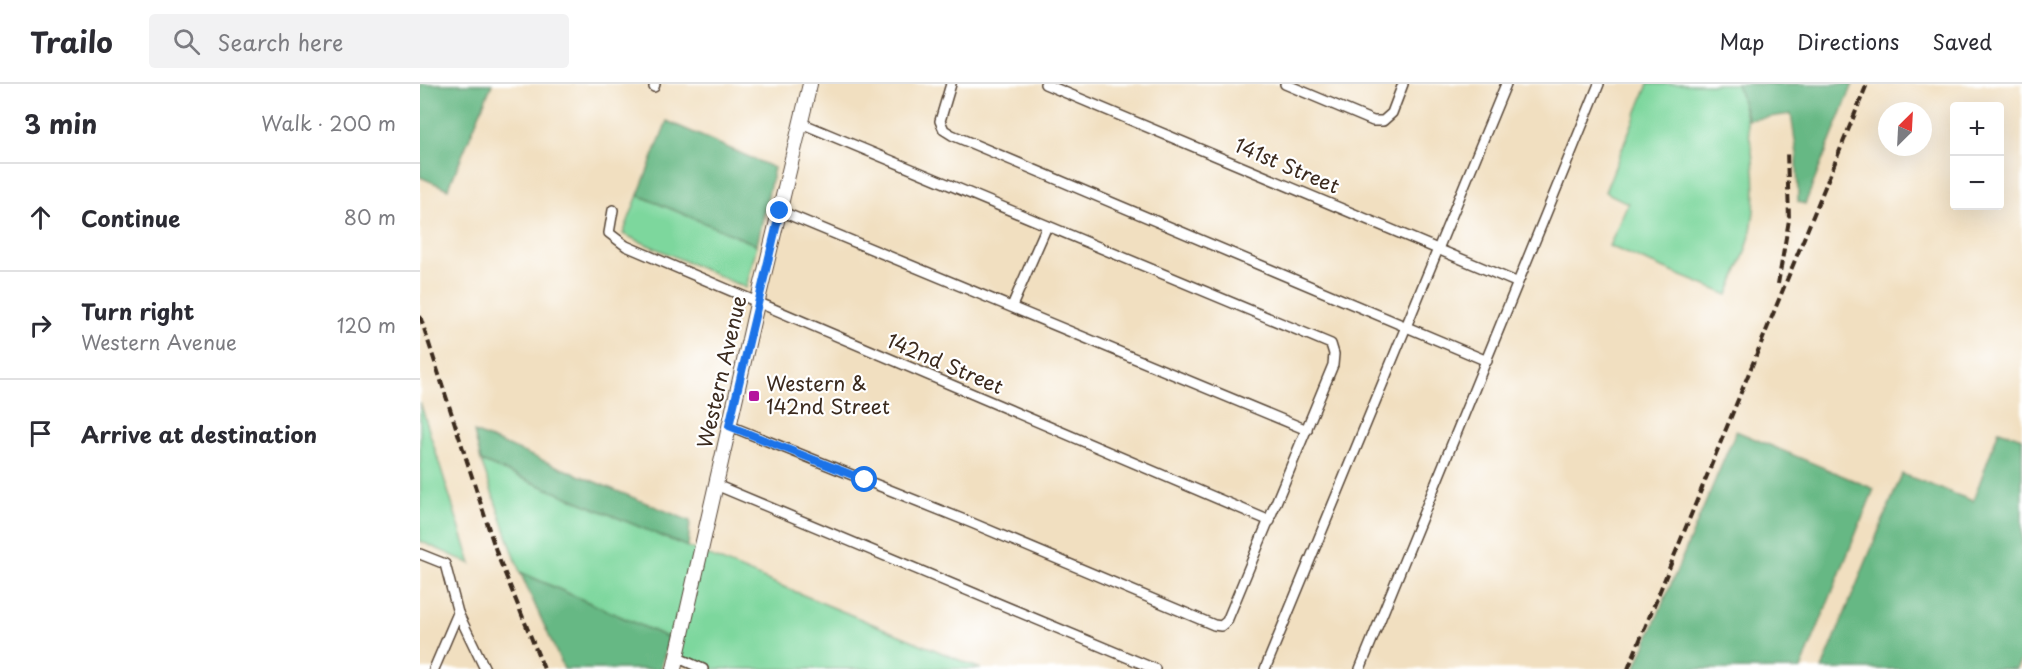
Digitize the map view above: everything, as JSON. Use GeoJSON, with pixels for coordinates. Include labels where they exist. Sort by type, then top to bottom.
{"type":"FeatureCollection","features":[{"type":"Feature","properties":{"kind":"main road","name":"Western Avenue"},"geometry":{"type":"LineString","coordinates":[[675,663],[810,84]]}},
{"type":"Feature","properties":{"kind":"street"},"geometry":{"type":"LineString","coordinates":[[951,84],[940,121],[944,130],[952,135],[1407,325],[1487,361]]}},
{"type":"Feature","properties":{"kind":"street","name":"141st Street"},"geometry":{"type":"LineString","coordinates":[[1045,84],[1516,282]]}},
{"type":"Feature","properties":{"kind":"street"},"geometry":{"type":"LineString","coordinates":[[1286,84],[1373,121],[1383,122],[1392,113],[1403,84]]}},
{"type":"Feature","properties":{"kind":"street"},"geometry":{"type":"LineString","coordinates":[[1265,669],[1506,84]]}},
{"type":"Feature","properties":{"kind":"street"},"geometry":{"type":"LineString","coordinates":[[1360,669],[1487,361],[1516,282],[1599,84]]}},
{"type":"Feature","properties":{"kind":"street"},"geometry":{"type":"LineString","coordinates":[[729,426],[1221,626],[1227,621],[1270,521],[1333,365],[1334,354],[1331,344],[801,123]]}},
{"type":"Feature","properties":{"kind":"street","name":"142nd Street"},"geometry":{"type":"LineString","coordinates":[[613,210],[609,233],[626,246],[757,304],[1270,521]]}},
{"type":"Feature","properties":{"kind":"street"},"geometry":{"type":"LineString","coordinates":[[780,211],[1307,430]]}},
{"type":"Feature","properties":{"kind":"street"},"geometry":{"type":"LineString","coordinates":[[1012,306],[1047,226]]}},
{"type":"Feature","properties":{"kind":"street"},"geometry":{"type":"LineString","coordinates":[[716,485],[1155,669]]}},
{"type":"Feature","properties":{"kind":"street"},"geometry":{"type":"LineString","coordinates":[[420,554],[445,564],[458,613],[485,669]]}},
{"type":"Feature","properties":{"kind":"street"},"geometry":{"type":"LineString","coordinates":[[435,669],[458,613]]}},
{"type":"Feature","properties":{"kind":"street"},"geometry":{"type":"LineString","coordinates":[[675,663],[703,669]]}},
{"type":"Feature","properties":{"kind":"green space"},"geometry":{"type":"Polygon","coordinates":[[[420,84],[492,84],[448,189],[420,177],[420,84]]]}},
{"type":"Feature","properties":{"kind":"green space"},"geometry":{"type":"Polygon","coordinates":[[[1648,84],[1737,84],[1747,121],[1755,181],[1755,201],[1749,239],[1728,295],[1609,246],[1628,203],[1605,192],[1648,84]]]}},
{"type":"Feature","properties":{"kind":"green space"},"geometry":{"type":"Polygon","coordinates":[[[1737,84],[1853,84],[1805,204],[1798,202],[1797,154],[1791,114],[1748,120],[1737,84]]]}},
{"type":"Feature","properties":{"kind":"green space"},"geometry":{"type":"Polygon","coordinates":[[[667,121],[774,168],[757,245],[638,195],[667,121]]]}},
{"type":"Feature","properties":{"kind":"green space"},"geometry":{"type":"Polygon","coordinates":[[[638,195],[757,245],[746,288],[623,234],[638,195]]]}},
{"type":"Feature","properties":{"kind":"green space"},"geometry":{"type":"Polygon","coordinates":[[[420,402],[471,564],[420,541],[420,402]]]}},
{"type":"Feature","properties":{"kind":"green space"},"geometry":{"type":"Polygon","coordinates":[[[1999,430],[2022,438],[2022,658],[2016,669],[1822,669],[1902,474],[1973,501],[1999,430]]]}},
{"type":"Feature","properties":{"kind":"green space"},"geometry":{"type":"Polygon","coordinates":[[[1736,431],[1874,489],[1801,669],[1635,669],[1736,431]]]}},
{"type":"Feature","properties":{"kind":"green space"},"geometry":{"type":"Polygon","coordinates":[[[474,432],[690,521],[688,547],[481,461],[474,432]]]}},
{"type":"Feature","properties":{"kind":"green space"},"geometry":{"type":"Polygon","coordinates":[[[481,461],[981,669],[703,669],[676,657],[669,638],[520,572],[481,461]]]}},
{"type":"Feature","properties":{"kind":"green space"},"geometry":{"type":"Polygon","coordinates":[[[520,572],[669,638],[661,669],[564,669],[520,572]]]}},
{"type":"Feature","properties":{"kind":"railway"},"geometry":{"type":"LineString","coordinates":[[1628,669],[1867,84]]}},
{"type":"Feature","properties":{"kind":"railway"},"geometry":{"type":"LineString","coordinates":[[1778,284],[1789,220],[1787,150]]}},
{"type":"Feature","properties":{"kind":"railway"},"geometry":{"type":"LineString","coordinates":[[420,316],[497,554],[544,669]]}},
{"type":"Feature","properties":{"kind":"place","name":"Western & 142nd Street"},"geometry":{"type":"Point","coordinates":[754,396]}},
{"type":"Feature","properties":{"kind":"route"},"geometry":{"type":"LineString","coordinates":[[780,211],[729,426],[865,480]]}}]}
